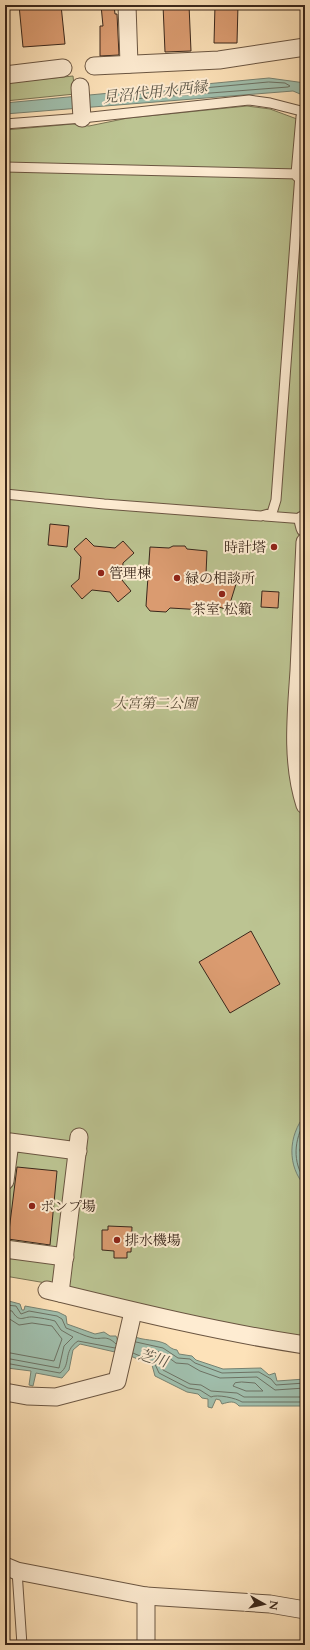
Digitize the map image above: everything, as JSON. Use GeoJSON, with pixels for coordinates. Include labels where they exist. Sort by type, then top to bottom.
{"type":"FeatureCollection","features":[{"type":"Feature","properties":{"kind":"street"},"geometry":{"type":"LineString","coordinates":[[127,5],[128,64]]}},
{"type":"Feature","properties":{"kind":"street"},"geometry":{"type":"LineString","coordinates":[[94,66],[219,60],[305,48]]}},
{"type":"Feature","properties":{"kind":"street"},"geometry":{"type":"LineString","coordinates":[[5,75],[63,68]]}},
{"type":"Feature","properties":{"kind":"street"},"geometry":{"type":"LineString","coordinates":[[80,87],[82,116]]}},
{"type":"Feature","properties":{"kind":"street"},"geometry":{"type":"LineString","coordinates":[[302,174],[305,117]]}},
{"type":"Feature","properties":{"kind":"street"},"geometry":{"type":"LineString","coordinates":[[305,542],[297,698],[296,758],[299,787],[305,805]]}},
{"type":"Feature","properties":{"kind":"street"},"geometry":{"type":"LineString","coordinates":[[5,1181],[10,1142],[78,1144],[65,1257],[54,1291],[132,1312],[258,1338],[305,1346]]}},
{"type":"Feature","properties":{"kind":"street"},"geometry":{"type":"LineString","coordinates":[[5,1248],[65,1257]]}},
{"type":"Feature","properties":{"kind":"street"},"geometry":{"type":"LineString","coordinates":[[5,1392],[27,1396],[56,1397],[117,1381],[132,1312]]}},
{"type":"Feature","properties":{"kind":"street"},"geometry":{"type":"LineString","coordinates":[[11,1568],[146,1596],[270,1604],[305,1610]]}},
{"type":"Feature","properties":{"kind":"street"},"geometry":{"type":"LineString","coordinates":[[146,1596],[146,1645]]}},
{"type":"Feature","properties":{"kind":"lane"},"geometry":{"type":"LineString","coordinates":[[5,124],[249,100],[270,103],[305,112]]}},
{"type":"Feature","properties":{"kind":"lane"},"geometry":{"type":"LineString","coordinates":[[5,167],[302,174],[276,500],[272,513],[261,516]]}},
{"type":"Feature","properties":{"kind":"lane"},"geometry":{"type":"LineString","coordinates":[[5,494],[104,504],[261,516],[304,522]]}},
{"type":"Feature","properties":{"kind":"lane"},"geometry":{"type":"LineString","coordinates":[[11,1568],[22,1645]]}},
{"type":"Feature","properties":{"kind":"green space"},"geometry":{"type":"Polygon","coordinates":[[[73,76],[75,94],[5,101],[5,83],[73,76]]]}},
{"type":"Feature","properties":{"kind":"green space","name":"大宮第二公園"},"geometry":{"type":"Polygon","coordinates":[[[247,106],[270,109],[305,122],[305,1339],[194,1325],[46,1283],[5,1276],[5,130],[73,124],[89,126],[128,118],[247,106]]]}},
{"type":"Feature","properties":{"kind":"water","name":"見沼代用水西縁"},"geometry":{"type":"Polygon","coordinates":[[[269,78],[305,83],[305,96],[293,91],[5,114],[5,103],[269,78]]]}},
{"type":"Feature","properties":{"kind":"water"},"geometry":{"type":"Polygon","coordinates":[[[305,1115],[305,1186],[295,1169],[292,1151],[295,1132],[305,1115]]]}},
{"type":"Feature","properties":{"kind":"water","name":"芝川"},"geometry":{"type":"Polygon","coordinates":[[[5,1300],[20,1304],[22,1310],[24,1310],[25,1306],[58,1312],[66,1316],[67,1324],[95,1334],[104,1332],[110,1336],[116,1336],[118,1341],[133,1336],[141,1339],[162,1342],[177,1350],[179,1354],[192,1356],[196,1360],[223,1369],[261,1368],[269,1375],[275,1373],[277,1381],[305,1379],[305,1406],[239,1406],[233,1402],[222,1404],[220,1400],[216,1399],[212,1408],[208,1407],[208,1399],[202,1398],[198,1394],[187,1392],[155,1376],[152,1365],[128,1355],[80,1344],[73,1350],[69,1370],[62,1378],[36,1373],[33,1386],[29,1385],[31,1371],[7,1368],[5,1364],[5,1300]]]}},
{"type":"Feature","properties":{"kind":"building"},"geometry":{"type":"Polygon","coordinates":[[[19,5],[61,5],[65,44],[23,47],[19,5]]]}},
{"type":"Feature","properties":{"kind":"building"},"geometry":{"type":"Polygon","coordinates":[[[101,5],[114,5],[115,14],[117,14],[119,55],[100,56],[100,26],[103,26],[101,5]]]}},
{"type":"Feature","properties":{"kind":"building"},"geometry":{"type":"Polygon","coordinates":[[[163,5],[189,5],[191,51],[165,52],[163,5]]]}},
{"type":"Feature","properties":{"kind":"building"},"geometry":{"type":"Polygon","coordinates":[[[215,5],[238,5],[237,43],[214,43],[215,5]]]}},
{"type":"Feature","properties":{"kind":"building"},"geometry":{"type":"Polygon","coordinates":[[[50,524],[69,526],[67,547],[48,545],[50,524]]]}},
{"type":"Feature","properties":{"kind":"building","name":"管理棟"},"geometry":{"type":"Polygon","coordinates":[[[86,538],[94,546],[115,548],[123,541],[134,553],[123,563],[122,580],[131,591],[118,602],[110,592],[92,590],[82,599],[71,586],[79,579],[81,557],[74,549],[86,538]]]}},
{"type":"Feature","properties":{"kind":"building","name":"緑の相談所"},"geometry":{"type":"Polygon","coordinates":[[[173,546],[185,546],[187,549],[207,551],[206,574],[236,584],[228,610],[204,602],[204,610],[170,608],[166,612],[150,611],[146,606],[150,547],[169,548],[173,546]]]}},
{"type":"Feature","properties":{"kind":"building"},"geometry":{"type":"Polygon","coordinates":[[[262,591],[279,592],[278,608],[261,607],[262,591]]]}},
{"type":"Feature","properties":{"kind":"building"},"geometry":{"type":"Polygon","coordinates":[[[251,931],[280,984],[230,1013],[199,962],[251,931]]]}},
{"type":"Feature","properties":{"kind":"building","name":"ポンプ場"},"geometry":{"type":"Polygon","coordinates":[[[17,1167],[57,1171],[50,1245],[8,1239],[17,1167]]]}},
{"type":"Feature","properties":{"kind":"building","name":"排水機場"},"geometry":{"type":"Polygon","coordinates":[[[108,1226],[132,1227],[131,1252],[127,1252],[127,1258],[114,1258],[114,1251],[102,1250],[102,1230],[108,1230],[108,1226]]]}},
{"type":"Feature","properties":{"kind":"place","name":"時計塔"},"geometry":{"type":"Point","coordinates":[274,547]}},
{"type":"Feature","properties":{"kind":"place","name":"管理棟"},"geometry":{"type":"Point","coordinates":[101,573]}},
{"type":"Feature","properties":{"kind":"place","name":"緑の相談所"},"geometry":{"type":"Point","coordinates":[177,578]}},
{"type":"Feature","properties":{"kind":"place","name":"茶室 松籟"},"geometry":{"type":"Point","coordinates":[222,594]}},
{"type":"Feature","properties":{"kind":"place","name":"ポンプ場"},"geometry":{"type":"Point","coordinates":[32,1206]}},
{"type":"Feature","properties":{"kind":"place","name":"排水機場"},"geometry":{"type":"Point","coordinates":[117,1240]}}]}
